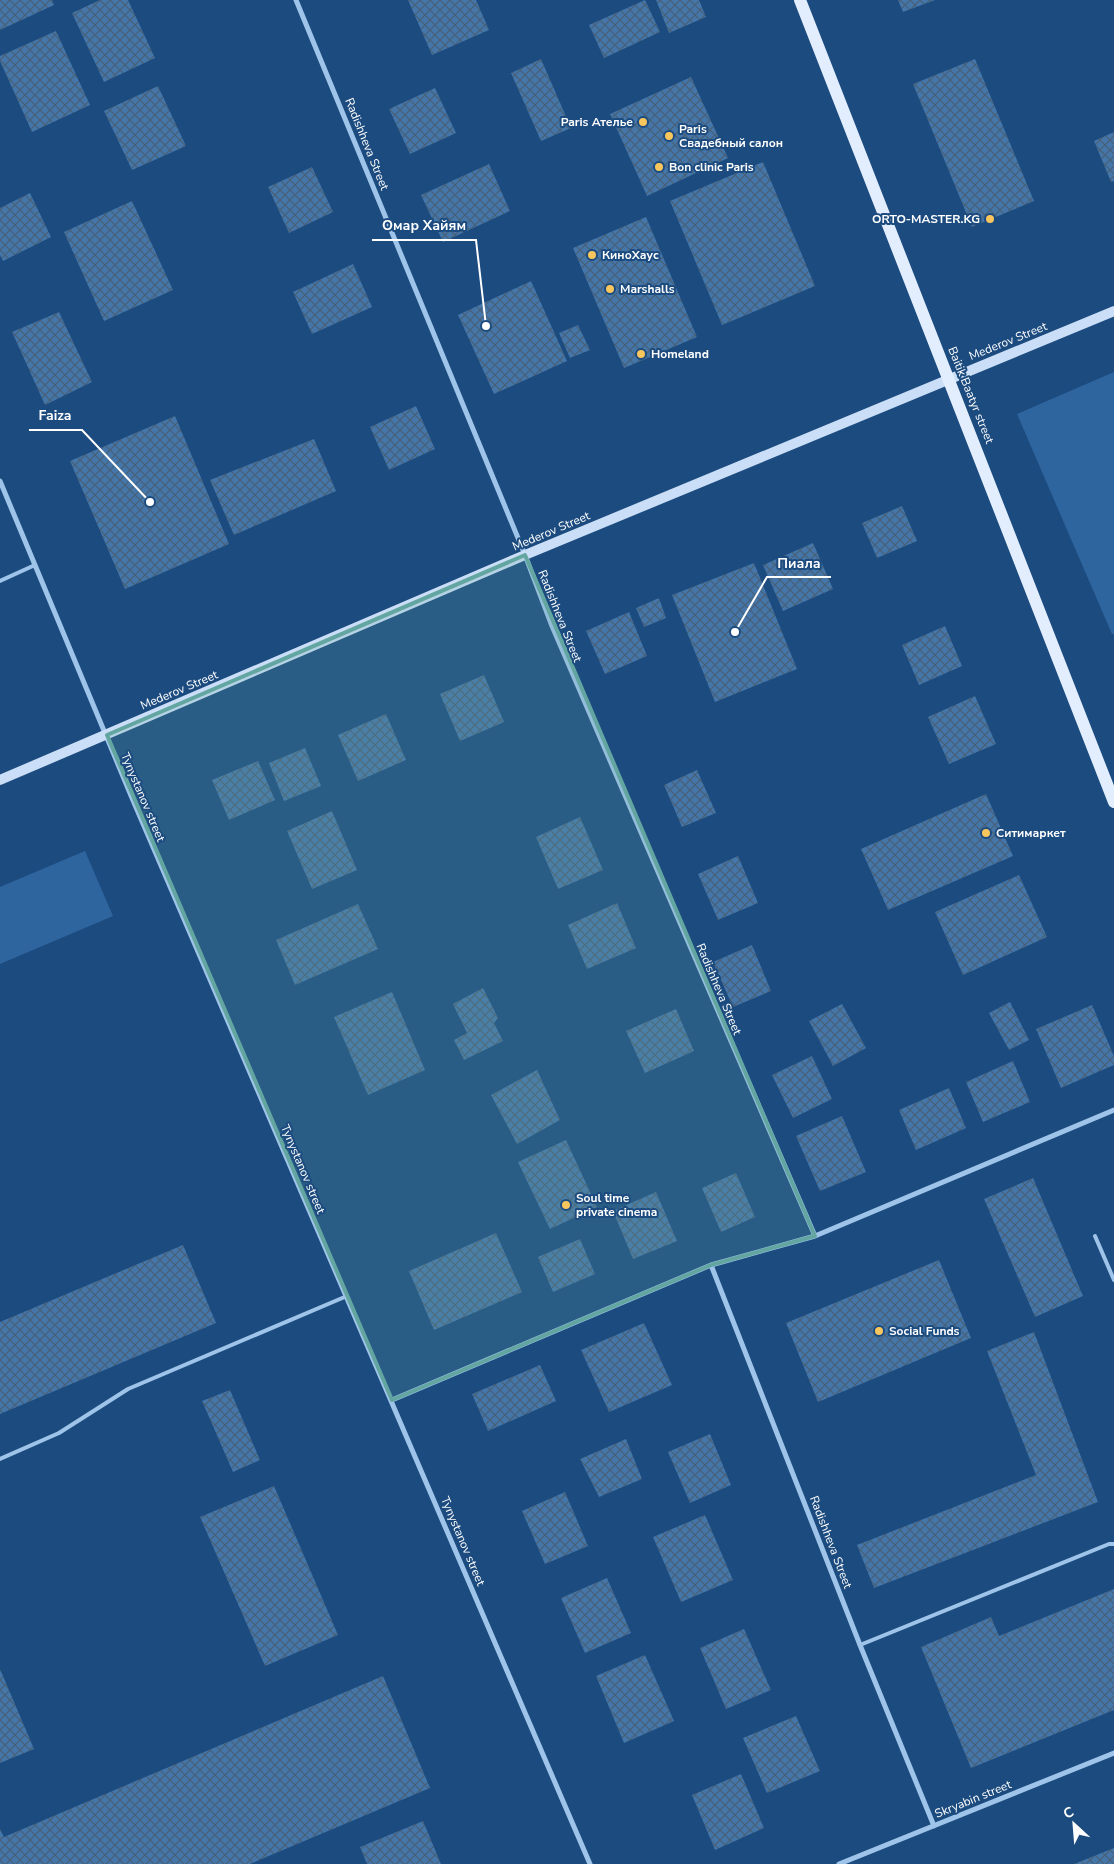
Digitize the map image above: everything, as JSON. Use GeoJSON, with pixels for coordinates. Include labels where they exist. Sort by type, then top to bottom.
{"type":"FeatureCollection","features":[{"type":"Feature","properties":{"kind":"main road","name":"Baitik Baatyr street"},"geometry":{"type":"LineString","coordinates":[[800,0],[1114,802]]}},
{"type":"Feature","properties":{"kind":"main road","name":"Mederov Street"},"geometry":{"type":"LineString","coordinates":[[0,780],[525,555],[948,378],[1018,352],[1114,310]]}},
{"type":"Feature","properties":{"kind":"street","name":"Radishheva Street"},"geometry":{"type":"LineString","coordinates":[[296,0],[525,555],[552,626],[815,1236]]}},
{"type":"Feature","properties":{"kind":"street","name":"Tynystanov street"},"geometry":{"type":"LineString","coordinates":[[0,481],[590,1864]]}},
{"type":"Feature","properties":{"kind":"street"},"geometry":{"type":"LineString","coordinates":[[392,1400],[711,1265],[815,1236],[1114,1110]]}},
{"type":"Feature","properties":{"kind":"street","name":"Radishheva Street"},"geometry":{"type":"LineString","coordinates":[[711,1265],[860,1644],[934,1826]]}},
{"type":"Feature","properties":{"kind":"street","name":"Skryabin street"},"geometry":{"type":"LineString","coordinates":[[839,1864],[1114,1753]]}},
{"type":"Feature","properties":{"kind":"lane"},"geometry":{"type":"LineString","coordinates":[[0,581],[35,565]]}},
{"type":"Feature","properties":{"kind":"lane"},"geometry":{"type":"LineString","coordinates":[[1095,1236],[1114,1280]]}},
{"type":"Feature","properties":{"kind":"lane"},"geometry":{"type":"LineString","coordinates":[[0,1459],[59,1434],[128,1389],[347,1296]]}},
{"type":"Feature","properties":{"kind":"lane"},"geometry":{"type":"LineString","coordinates":[[860,1644],[1109,1544],[1114,1544]]}},
{"type":"Feature","properties":{"kind":"highlighted area"},"geometry":{"type":"Polygon","coordinates":[[[525,555],[815,1236],[711,1265],[392,1400],[107,735],[525,555]]]}},
{"type":"Feature","properties":{"kind":"shaded area"},"geometry":{"type":"Polygon","coordinates":[[[1114,372],[1114,634],[1112,634],[1017,414],[1114,372]]]}},
{"type":"Feature","properties":{"kind":"shaded area"},"geometry":{"type":"Polygon","coordinates":[[[85,851],[113,916],[0,964],[0,887],[85,851]]]}},
{"type":"Feature","properties":{"kind":"building"},"geometry":{"type":"Polygon","coordinates":[[[0,0],[52,0],[54,5],[0,30],[0,0]]]}},
{"type":"Feature","properties":{"kind":"building"},"geometry":{"type":"Polygon","coordinates":[[[100,0],[128,0],[155,58],[104,82],[72,13],[100,0]]]}},
{"type":"Feature","properties":{"kind":"building"},"geometry":{"type":"Polygon","coordinates":[[[408,0],[476,0],[489,30],[432,55],[408,0]]]}},
{"type":"Feature","properties":{"kind":"building"},"geometry":{"type":"Polygon","coordinates":[[[645,0],[660,32],[604,58],[589,25],[645,0]]]}},
{"type":"Feature","properties":{"kind":"building"},"geometry":{"type":"Polygon","coordinates":[[[656,0],[699,0],[706,17],[669,33],[656,0]]]}},
{"type":"Feature","properties":{"kind":"building"},"geometry":{"type":"Polygon","coordinates":[[[898,0],[935,0],[903,12],[898,0]]]}},
{"type":"Feature","properties":{"kind":"building"},"geometry":{"type":"Polygon","coordinates":[[[56,31],[90,105],[32,132],[0,61],[0,56],[56,31]]]}},
{"type":"Feature","properties":{"kind":"building"},"geometry":{"type":"Polygon","coordinates":[[[541,59],[571,128],[541,141],[511,73],[541,59]]]}},
{"type":"Feature","properties":{"kind":"building"},"geometry":{"type":"Polygon","coordinates":[[[975,59],[1034,201],[972,227],[913,84],[975,59]]]}},
{"type":"Feature","properties":{"kind":"building","name":"Paris Свадебный салон"},"geometry":{"type":"Polygon","coordinates":[[[691,77],[728,158],[647,196],[610,114],[691,77]]]}},
{"type":"Feature","properties":{"kind":"building"},"geometry":{"type":"Polygon","coordinates":[[[158,86],[186,146],[132,170],[104,111],[158,86]]]}},
{"type":"Feature","properties":{"kind":"building"},"geometry":{"type":"Polygon","coordinates":[[[435,88],[456,133],[410,154],[389,109],[435,88]]]}},
{"type":"Feature","properties":{"kind":"building"},"geometry":{"type":"Polygon","coordinates":[[[1114,132],[1114,181],[1111,182],[1094,141],[1114,132]]]}},
{"type":"Feature","properties":{"kind":"building"},"geometry":{"type":"Polygon","coordinates":[[[763,162],[815,286],[722,325],[670,201],[763,162]]]}},
{"type":"Feature","properties":{"kind":"building"},"geometry":{"type":"Polygon","coordinates":[[[489,164],[510,211],[443,242],[421,195],[489,164]]]}},
{"type":"Feature","properties":{"kind":"building"},"geometry":{"type":"Polygon","coordinates":[[[312,167],[333,212],[289,233],[268,187],[312,167]]]}},
{"type":"Feature","properties":{"kind":"building"},"geometry":{"type":"Polygon","coordinates":[[[30,193],[51,237],[3,261],[0,255],[0,208],[30,193]]]}},
{"type":"Feature","properties":{"kind":"building"},"geometry":{"type":"Polygon","coordinates":[[[132,201],[173,290],[104,321],[64,232],[132,201]]]}},
{"type":"Feature","properties":{"kind":"building"},"geometry":{"type":"Polygon","coordinates":[[[646,217],[697,337],[624,368],[573,248],[646,217]]]}},
{"type":"Feature","properties":{"kind":"building"},"geometry":{"type":"Polygon","coordinates":[[[353,264],[372,307],[312,334],[293,292],[353,264]]]}},
{"type":"Feature","properties":{"kind":"building"},"geometry":{"type":"Polygon","coordinates":[[[531,281],[567,361],[494,394],[458,315],[531,281]]]}},
{"type":"Feature","properties":{"kind":"building"},"geometry":{"type":"Polygon","coordinates":[[[59,312],[92,382],[45,405],[12,332],[59,312]]]}},
{"type":"Feature","properties":{"kind":"building"},"geometry":{"type":"Polygon","coordinates":[[[578,325],[590,350],[570,358],[559,333],[578,325]]]}},
{"type":"Feature","properties":{"kind":"building"},"geometry":{"type":"Polygon","coordinates":[[[416,406],[435,449],[389,470],[370,427],[416,406]]]}},
{"type":"Feature","properties":{"kind":"building"},"geometry":{"type":"Polygon","coordinates":[[[175,416],[229,544],[125,589],[70,461],[175,416]]]}},
{"type":"Feature","properties":{"kind":"building"},"geometry":{"type":"Polygon","coordinates":[[[314,439],[336,491],[234,535],[210,480],[314,439]]]}},
{"type":"Feature","properties":{"kind":"building"},"geometry":{"type":"Polygon","coordinates":[[[902,506],[917,541],[877,558],[862,523],[902,506]]]}},
{"type":"Feature","properties":{"kind":"building"},"geometry":{"type":"Polygon","coordinates":[[[813,543],[833,589],[783,611],[763,565],[813,543]]]}},
{"type":"Feature","properties":{"kind":"building"},"geometry":{"type":"Polygon","coordinates":[[[754,563],[797,669],[715,702],[672,595],[754,563]]]}},
{"type":"Feature","properties":{"kind":"building"},"geometry":{"type":"Polygon","coordinates":[[[659,598],[666,618],[644,627],[636,608],[659,598]]]}},
{"type":"Feature","properties":{"kind":"building"},"geometry":{"type":"Polygon","coordinates":[[[629,612],[647,656],[605,674],[586,631],[629,612]]]}},
{"type":"Feature","properties":{"kind":"building"},"geometry":{"type":"Polygon","coordinates":[[[945,626],[962,666],[919,685],[902,645],[945,626]]]}},
{"type":"Feature","properties":{"kind":"building"},"geometry":{"type":"Polygon","coordinates":[[[484,675],[504,722],[460,741],[440,694],[484,675]]]}},
{"type":"Feature","properties":{"kind":"building"},"geometry":{"type":"Polygon","coordinates":[[[975,696],[996,744],[949,764],[928,717],[975,696]]]}},
{"type":"Feature","properties":{"kind":"building"},"geometry":{"type":"Polygon","coordinates":[[[386,714],[406,760],[358,781],[338,735],[386,714]]]}},
{"type":"Feature","properties":{"kind":"building"},"geometry":{"type":"Polygon","coordinates":[[[305,748],[321,786],[284,801],[269,763],[305,748]]]}},
{"type":"Feature","properties":{"kind":"building"},"geometry":{"type":"Polygon","coordinates":[[[258,761],[275,800],[229,820],[212,780],[258,761]]]}},
{"type":"Feature","properties":{"kind":"building"},"geometry":{"type":"Polygon","coordinates":[[[697,770],[716,813],[682,827],[664,785],[697,770]]]}},
{"type":"Feature","properties":{"kind":"building"},"geometry":{"type":"Polygon","coordinates":[[[986,794],[1013,856],[888,910],[861,849],[986,794]]]}},
{"type":"Feature","properties":{"kind":"building"},"geometry":{"type":"Polygon","coordinates":[[[332,811],[357,870],[312,889],[287,831],[332,811]]]}},
{"type":"Feature","properties":{"kind":"building"},"geometry":{"type":"Polygon","coordinates":[[[580,817],[603,870],[558,889],[536,837],[580,817]]]}},
{"type":"Feature","properties":{"kind":"building"},"geometry":{"type":"Polygon","coordinates":[[[738,856],[758,903],[718,920],[698,874],[738,856]]]}},
{"type":"Feature","properties":{"kind":"building"},"geometry":{"type":"Polygon","coordinates":[[[1019,875],[1047,937],[963,975],[935,912],[1019,875]]]}},
{"type":"Feature","properties":{"kind":"building"},"geometry":{"type":"Polygon","coordinates":[[[617,903],[636,948],[587,969],[568,925],[617,903]]]}},
{"type":"Feature","properties":{"kind":"building"},"geometry":{"type":"Polygon","coordinates":[[[358,904],[378,949],[295,985],[276,940],[358,904]]]}},
{"type":"Feature","properties":{"kind":"building"},"geometry":{"type":"Polygon","coordinates":[[[752,945],[771,991],[733,1007],[713,962],[752,945]]]}},
{"type":"Feature","properties":{"kind":"building"},"geometry":{"type":"Polygon","coordinates":[[[483,988],[498,1018],[494,1023],[503,1041],[464,1060],[454,1040],[467,1033],[453,1004],[483,988]]]}},
{"type":"Feature","properties":{"kind":"building"},"geometry":{"type":"Polygon","coordinates":[[[392,992],[425,1070],[368,1095],[334,1017],[392,992]]]}},
{"type":"Feature","properties":{"kind":"building"},"geometry":{"type":"Polygon","coordinates":[[[1010,1002],[1029,1040],[1009,1050],[989,1013],[1010,1002]]]}},
{"type":"Feature","properties":{"kind":"building"},"geometry":{"type":"Polygon","coordinates":[[[842,1004],[866,1048],[833,1066],[809,1021],[842,1004]]]}},
{"type":"Feature","properties":{"kind":"building"},"geometry":{"type":"Polygon","coordinates":[[[1092,1005],[1114,1056],[1114,1065],[1061,1088],[1036,1029],[1092,1005]]]}},
{"type":"Feature","properties":{"kind":"building"},"geometry":{"type":"Polygon","coordinates":[[[676,1009],[694,1051],[645,1073],[626,1031],[676,1009]]]}},
{"type":"Feature","properties":{"kind":"building"},"geometry":{"type":"Polygon","coordinates":[[[812,1056],[832,1099],[793,1118],[772,1075],[812,1056]]]}},
{"type":"Feature","properties":{"kind":"building"},"geometry":{"type":"Polygon","coordinates":[[[1013,1061],[1030,1102],[983,1122],[966,1082],[1013,1061]]]}},
{"type":"Feature","properties":{"kind":"building"},"geometry":{"type":"Polygon","coordinates":[[[537,1070],[560,1120],[517,1144],[491,1095],[537,1070]]]}},
{"type":"Feature","properties":{"kind":"building"},"geometry":{"type":"Polygon","coordinates":[[[949,1088],[966,1128],[916,1150],[899,1110],[949,1088]]]}},
{"type":"Feature","properties":{"kind":"building"},"geometry":{"type":"Polygon","coordinates":[[[842,1116],[866,1172],[820,1191],[796,1136],[842,1116]]]}},
{"type":"Feature","properties":{"kind":"building"},"geometry":{"type":"Polygon","coordinates":[[[566,1140],[597,1207],[550,1229],[518,1162],[566,1140]]]}},
{"type":"Feature","properties":{"kind":"building"},"geometry":{"type":"Polygon","coordinates":[[[736,1173],[755,1217],[721,1232],[702,1188],[736,1173]]]}},
{"type":"Feature","properties":{"kind":"building"},"geometry":{"type":"Polygon","coordinates":[[[1033,1178],[1083,1296],[1035,1317],[984,1199],[1033,1178]]]}},
{"type":"Feature","properties":{"kind":"building"},"geometry":{"type":"Polygon","coordinates":[[[656,1192],[677,1241],[633,1259],[613,1211],[656,1192]]]}},
{"type":"Feature","properties":{"kind":"building"},"geometry":{"type":"Polygon","coordinates":[[[496,1233],[522,1292],[434,1330],[409,1271],[496,1233]]]}},
{"type":"Feature","properties":{"kind":"building"},"geometry":{"type":"Polygon","coordinates":[[[580,1239],[595,1274],[553,1292],[538,1257],[580,1239]]]}},
{"type":"Feature","properties":{"kind":"building"},"geometry":{"type":"Polygon","coordinates":[[[183,1245],[216,1323],[0,1414],[0,1322],[183,1245]]]}},
{"type":"Feature","properties":{"kind":"building","name":"Social Funds"},"geometry":{"type":"Polygon","coordinates":[[[939,1260],[971,1338],[818,1402],[786,1323],[939,1260]]]}},
{"type":"Feature","properties":{"kind":"building"},"geometry":{"type":"Polygon","coordinates":[[[644,1323],[672,1385],[609,1412],[581,1350],[644,1323]]]}},
{"type":"Feature","properties":{"kind":"building"},"geometry":{"type":"Polygon","coordinates":[[[1034,1332],[1098,1502],[874,1588],[857,1545],[1036,1475],[987,1351],[1034,1332]]]}},
{"type":"Feature","properties":{"kind":"building"},"geometry":{"type":"Polygon","coordinates":[[[540,1365],[556,1401],[488,1431],[472,1394],[540,1365]]]}},
{"type":"Feature","properties":{"kind":"building"},"geometry":{"type":"Polygon","coordinates":[[[230,1390],[260,1460],[233,1472],[202,1401],[230,1390]]]}},
{"type":"Feature","properties":{"kind":"building"},"geometry":{"type":"Polygon","coordinates":[[[710,1434],[731,1485],[690,1503],[668,1452],[710,1434]]]}},
{"type":"Feature","properties":{"kind":"building"},"geometry":{"type":"Polygon","coordinates":[[[626,1439],[642,1479],[599,1497],[580,1459],[626,1439]]]}},
{"type":"Feature","properties":{"kind":"building"},"geometry":{"type":"Polygon","coordinates":[[[274,1486],[338,1635],[265,1666],[200,1517],[274,1486]]]}},
{"type":"Feature","properties":{"kind":"building"},"geometry":{"type":"Polygon","coordinates":[[[565,1492],[588,1546],[545,1564],[522,1511],[565,1492]]]}},
{"type":"Feature","properties":{"kind":"building"},"geometry":{"type":"Polygon","coordinates":[[[705,1515],[733,1580],[681,1602],[653,1537],[705,1515]]]}},
{"type":"Feature","properties":{"kind":"building"},"geometry":{"type":"Polygon","coordinates":[[[607,1578],[631,1633],[585,1653],[561,1598],[607,1578]]]}},
{"type":"Feature","properties":{"kind":"building"},"geometry":{"type":"Polygon","coordinates":[[[1114,1589],[1114,1710],[971,1768],[921,1647],[991,1617],[999,1636],[1114,1589]]]}},
{"type":"Feature","properties":{"kind":"building"},"geometry":{"type":"Polygon","coordinates":[[[744,1629],[771,1690],[726,1709],[700,1648],[744,1629]]]}},
{"type":"Feature","properties":{"kind":"building"},"geometry":{"type":"Polygon","coordinates":[[[645,1655],[674,1721],[624,1743],[596,1676],[645,1655]]]}},
{"type":"Feature","properties":{"kind":"building"},"geometry":{"type":"Polygon","coordinates":[[[0,1669],[34,1749],[0,1763],[0,1669]]]}},
{"type":"Feature","properties":{"kind":"building"},"geometry":{"type":"Polygon","coordinates":[[[383,1676],[430,1788],[250,1864],[0,1864],[0,1829],[4,1837],[383,1676]]]}},
{"type":"Feature","properties":{"kind":"building"},"geometry":{"type":"Polygon","coordinates":[[[796,1716],[820,1771],[767,1793],[743,1738],[796,1716]]]}},
{"type":"Feature","properties":{"kind":"building"},"geometry":{"type":"Polygon","coordinates":[[[741,1774],[764,1828],[715,1850],[692,1795],[741,1774]]]}},
{"type":"Feature","properties":{"kind":"building"},"geometry":{"type":"Polygon","coordinates":[[[423,1821],[441,1864],[367,1864],[360,1847],[423,1821]]]}},
{"type":"Feature","properties":{"kind":"building"},"geometry":{"type":"Polygon","coordinates":[[[1114,1848],[1114,1864],[1074,1864],[1114,1848]]]}},
{"type":"Feature","properties":{"kind":"place","name":"Paris Ателье"},"geometry":{"type":"Point","coordinates":[643,122]}},
{"type":"Feature","properties":{"kind":"place","name":"Paris Свадебный салон"},"geometry":{"type":"Point","coordinates":[669,136]}},
{"type":"Feature","properties":{"kind":"place","name":"Bon clinic Paris"},"geometry":{"type":"Point","coordinates":[659,167]}},
{"type":"Feature","properties":{"kind":"place","name":"ORTO-MASTER.KG"},"geometry":{"type":"Point","coordinates":[990,219]}},
{"type":"Feature","properties":{"kind":"place","name":"КиноХаус"},"geometry":{"type":"Point","coordinates":[592,255]}},
{"type":"Feature","properties":{"kind":"place","name":"Marshalls"},"geometry":{"type":"Point","coordinates":[610,289]}},
{"type":"Feature","properties":{"kind":"place","name":"Омар Хайям"},"geometry":{"type":"Point","coordinates":[486,326]}},
{"type":"Feature","properties":{"kind":"place","name":"Homeland"},"geometry":{"type":"Point","coordinates":[641,354]}},
{"type":"Feature","properties":{"kind":"place","name":"Faiza"},"geometry":{"type":"Point","coordinates":[150,502]}},
{"type":"Feature","properties":{"kind":"place","name":"Пиала"},"geometry":{"type":"Point","coordinates":[735,632]}},
{"type":"Feature","properties":{"kind":"place","name":"Ситимаркет"},"geometry":{"type":"Point","coordinates":[986,833]}},
{"type":"Feature","properties":{"kind":"place","name":"Soul time private cinema"},"geometry":{"type":"Point","coordinates":[566,1205]}},
{"type":"Feature","properties":{"kind":"place","name":"Social Funds"},"geometry":{"type":"Point","coordinates":[879,1331]}}]}
